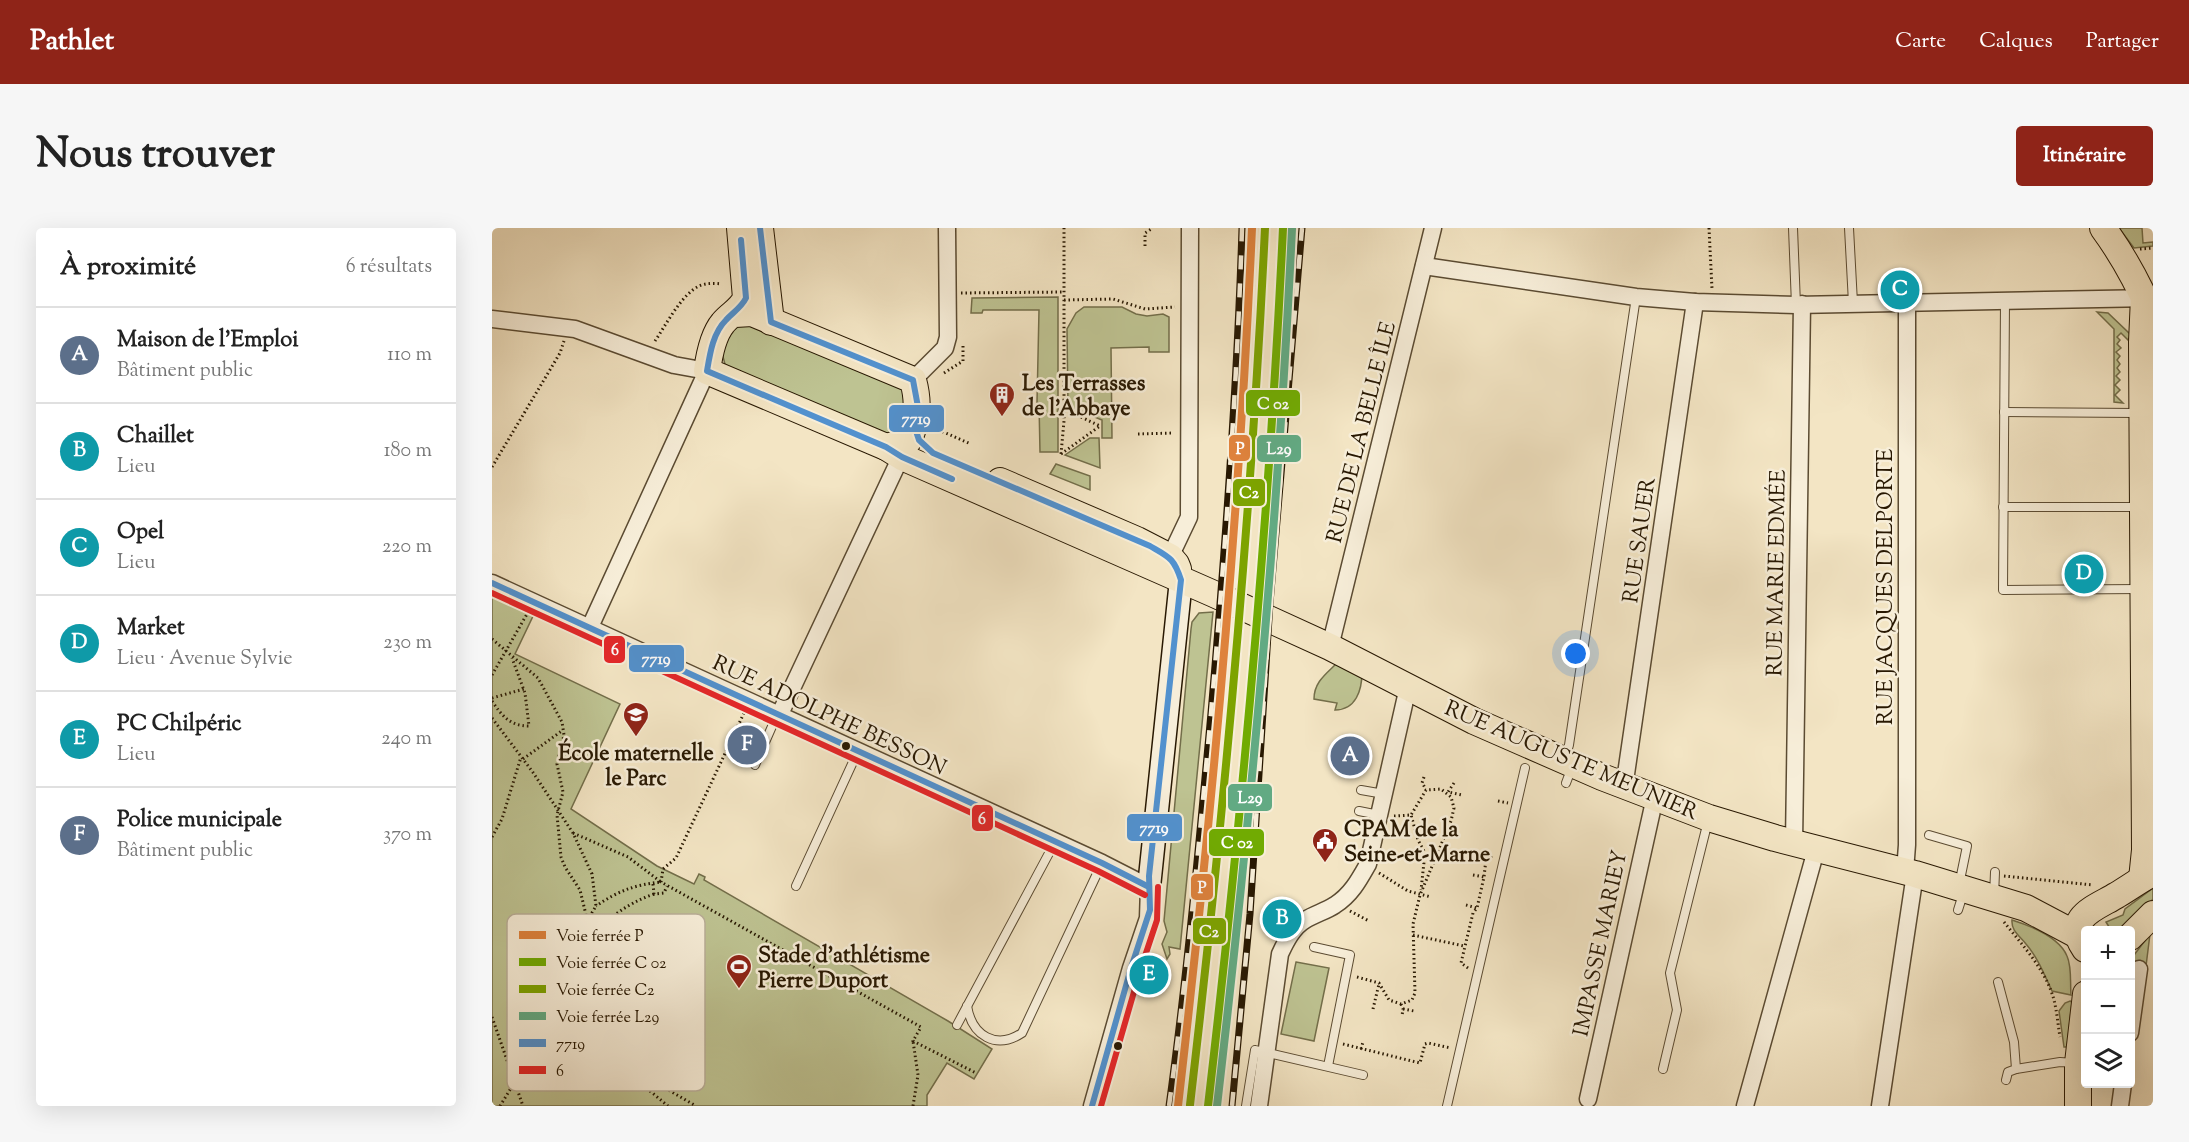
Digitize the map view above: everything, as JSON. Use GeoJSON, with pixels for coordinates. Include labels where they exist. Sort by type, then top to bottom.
{"type":"FeatureCollection","features":[{"type":"Feature","properties":{"kind":"main road"},"geometry":{"type":"LineString","coordinates":[[735,314],[752,313],[925,378],[917,394],[918,407],[908,440],[707,371],[714,342],[722,324],[735,314],[746,298],[740,228]]}},
{"type":"Feature","properties":{"kind":"main road"},"geometry":{"type":"LineString","coordinates":[[760,228],[771,322]]}},
{"type":"Feature","properties":{"kind":"main road"},"geometry":{"type":"LineString","coordinates":[[2081,932],[2080,922],[2084,914],[2147,876],[2139,771],[2142,507],[2134,413],[2142,342],[2150,304],[2122,254],[2103,228]]}},
{"type":"Feature","properties":{"kind":"main road","name":"RUE AUGUSTE MEUNIER"},"geometry":{"type":"LineString","coordinates":[[908,440],[919,440],[933,453],[1137,540],[1175,568],[1568,770],[1622,784],[1709,818],[1910,873],[1960,895],[1995,891],[2040,914],[2081,941]]}},
{"type":"Feature","properties":{"kind":"main road"},"geometry":{"type":"LineString","coordinates":[[2135,933],[2153,914]]}},
{"type":"Feature","properties":{"kind":"main road"},"geometry":{"type":"LineString","coordinates":[[2074,997],[2069,1062],[2078,1106]]}},
{"type":"Feature","properties":{"kind":"main road"},"geometry":{"type":"LineString","coordinates":[[2093,1088],[2093,1106]]}},
{"type":"Feature","properties":{"kind":"street"},"geometry":{"type":"LineString","coordinates":[[925,378],[945,348],[948,337],[947,228]]}},
{"type":"Feature","properties":{"kind":"street"},"geometry":{"type":"LineString","coordinates":[[1092,1106],[1131,968],[1148,918],[1175,568],[1189,517],[1190,228]]}},
{"type":"Feature","properties":{"kind":"street","name":"RUE DE LA BELLE ÎLE"},"geometry":{"type":"LineString","coordinates":[[1330,647],[1433,228]]}},
{"type":"Feature","properties":{"kind":"street"},"geometry":{"type":"LineString","coordinates":[[1424,266],[1635,297],[1713,303],[1799,305],[2005,300],[2150,304]]}},
{"type":"Feature","properties":{"kind":"street","name":"RUE SAUER"},"geometry":{"type":"LineString","coordinates":[[1622,784],[1626,774],[1695,302]]}},
{"type":"Feature","properties":{"kind":"street","name":"RUE JACQUES DELPORTE"},"geometry":{"type":"LineString","coordinates":[[1880,1106],[1910,873],[1907,845],[1907,302]]}},
{"type":"Feature","properties":{"kind":"street","name":"RUE MARIE EDMÉE"},"geometry":{"type":"LineString","coordinates":[[1746,1106],[1805,846],[1799,305]]}},
{"type":"Feature","properties":{"kind":"street"},"geometry":{"type":"LineString","coordinates":[[492,319],[574,329],[674,365],[707,371],[590,627]]}},
{"type":"Feature","properties":{"kind":"street"},"geometry":{"type":"LineString","coordinates":[[778,715],[908,440]]}},
{"type":"Feature","properties":{"kind":"street","name":"RUE ADOLPHE BESSON"},"geometry":{"type":"LineString","coordinates":[[492,583],[1102,863],[1149,887]]}},
{"type":"Feature","properties":{"kind":"street"},"geometry":{"type":"LineString","coordinates":[[1259,1106],[1280,954],[1288,938],[1303,921],[1334,906],[1346,896],[1358,883],[1368,864],[1408,687]]}},
{"type":"Feature","properties":{"kind":"street","name":"IMPASSE MARIEY"},"geometry":{"type":"LineString","coordinates":[[1588,1099],[1655,798]]}},
{"type":"Feature","properties":{"kind":"street"},"geometry":{"type":"LineString","coordinates":[[2135,994],[2139,969]]}},
{"type":"Feature","properties":{"kind":"street"},"geometry":{"type":"LineString","coordinates":[[2120,1106],[2122,1088]]}},
{"type":"Feature","properties":{"kind":"lane"},"geometry":{"type":"LineString","coordinates":[[1793,228],[1799,305]]}},
{"type":"Feature","properties":{"kind":"lane"},"geometry":{"type":"LineString","coordinates":[[1849,228],[1853,303]]}},
{"type":"Feature","properties":{"kind":"lane"},"geometry":{"type":"LineString","coordinates":[[1568,770],[1568,750],[1635,297]]}},
{"type":"Feature","properties":{"kind":"lane"},"geometry":{"type":"LineString","coordinates":[[2005,300],[2003,590],[2142,589]]}},
{"type":"Feature","properties":{"kind":"lane"},"geometry":{"type":"LineString","coordinates":[[2004,412],[2134,413]]}},
{"type":"Feature","properties":{"kind":"lane"},"geometry":{"type":"LineString","coordinates":[[2003,507],[2142,507]]}},
{"type":"Feature","properties":{"kind":"lane"},"geometry":{"type":"LineString","coordinates":[[755,765],[778,715]]}},
{"type":"Feature","properties":{"kind":"lane"},"geometry":{"type":"LineString","coordinates":[[796,886],[858,752]]}},
{"type":"Feature","properties":{"kind":"lane"},"geometry":{"type":"LineString","coordinates":[[1447,1106],[1525,768]]}},
{"type":"Feature","properties":{"kind":"lane"},"geometry":{"type":"LineString","coordinates":[[1361,790],[1384,794]]}},
{"type":"Feature","properties":{"kind":"lane"},"geometry":{"type":"LineString","coordinates":[[1359,811],[1379,815]]}},
{"type":"Feature","properties":{"kind":"lane"},"geometry":{"type":"LineString","coordinates":[[1663,1069],[1677,1010],[1670,973],[1709,818]]}},
{"type":"Feature","properties":{"kind":"lane"},"geometry":{"type":"LineString","coordinates":[[1929,835],[1968,846],[1960,895]]}},
{"type":"Feature","properties":{"kind":"lane"},"geometry":{"type":"LineString","coordinates":[[957,1025],[1055,842]]}},
{"type":"Feature","properties":{"kind":"lane"},"geometry":{"type":"LineString","coordinates":[[967,1006],[973,1026],[986,1037],[1000,1041],[1013,1039],[1022,1033],[1102,863]]}},
{"type":"Feature","properties":{"kind":"lane"},"geometry":{"type":"LineString","coordinates":[[1314,947],[1350,955],[1328,1066]]}},
{"type":"Feature","properties":{"kind":"lane"},"geometry":{"type":"LineString","coordinates":[[1998,982],[2014,1042],[2016,1068]]}},
{"type":"Feature","properties":{"kind":"lane"},"geometry":{"type":"LineString","coordinates":[[1246,1106],[1254,1050],[1363,1075]]}},
{"type":"Feature","properties":{"kind":"lane"},"geometry":{"type":"LineString","coordinates":[[2006,1080],[2008,1072],[2016,1068],[2069,1062]]}},
{"type":"Feature","properties":{"kind":"path"},"geometry":{"type":"LineString","coordinates":[[1064,228],[1064,409],[1061,454],[1100,426],[1064,409]]}},
{"type":"Feature","properties":{"kind":"path"},"geometry":{"type":"LineString","coordinates":[[1145,246],[1145,233],[1153,228]]}},
{"type":"Feature","properties":{"kind":"path"},"geometry":{"type":"LineString","coordinates":[[1709,228],[1713,303]]}},
{"type":"Feature","properties":{"kind":"path"},"geometry":{"type":"LineString","coordinates":[[2135,250],[2153,248]]}},
{"type":"Feature","properties":{"kind":"path"},"geometry":{"type":"LineString","coordinates":[[648,345],[654,343],[687,294],[699,286],[711,283],[722,284]]}},
{"type":"Feature","properties":{"kind":"path"},"geometry":{"type":"LineString","coordinates":[[947,294],[1064,292]]}},
{"type":"Feature","properties":{"kind":"path"},"geometry":{"type":"LineString","coordinates":[[1064,300],[1113,299],[1145,309],[1183,307]]}},
{"type":"Feature","properties":{"kind":"path"},"geometry":{"type":"LineString","coordinates":[[492,468],[560,353],[565,337]]}},
{"type":"Feature","properties":{"kind":"path"},"geometry":{"type":"LineString","coordinates":[[925,378],[963,361],[963,339]]}},
{"type":"Feature","properties":{"kind":"path"},"geometry":{"type":"LineString","coordinates":[[1138,434],[1190,433]]}},
{"type":"Feature","properties":{"kind":"path"},"geometry":{"type":"LineString","coordinates":[[908,440],[971,444]]}},
{"type":"Feature","properties":{"kind":"path"},"geometry":{"type":"LineString","coordinates":[[492,675],[529,609]]}},
{"type":"Feature","properties":{"kind":"path"},"geometry":{"type":"LineString","coordinates":[[492,639],[543,684],[564,729],[557,764],[563,792],[558,811],[561,857],[580,890],[586,914]]}},
{"type":"Feature","properties":{"kind":"path"},"geometry":{"type":"LineString","coordinates":[[512,657],[524,689],[529,726],[520,726],[508,721],[492,700],[524,689]]}},
{"type":"Feature","properties":{"kind":"path"},"geometry":{"type":"LineString","coordinates":[[661,882],[663,869],[676,858],[745,710]]}},
{"type":"Feature","properties":{"kind":"path"},"geometry":{"type":"LineString","coordinates":[[492,718],[573,833],[591,874],[596,906]]}},
{"type":"Feature","properties":{"kind":"path"},"geometry":{"type":"LineString","coordinates":[[492,837],[502,819],[522,758],[564,729]]}},
{"type":"Feature","properties":{"kind":"path"},"geometry":{"type":"LineString","coordinates":[[1424,777],[1422,783],[1426,790]]}},
{"type":"Feature","properties":{"kind":"path"},"geometry":{"type":"LineString","coordinates":[[1448,792],[1454,783]]}},
{"type":"Feature","properties":{"kind":"path"},"geometry":{"type":"LineString","coordinates":[[1426,790],[1441,789],[1462,795]]}},
{"type":"Feature","properties":{"kind":"path"},"geometry":{"type":"LineString","coordinates":[[1410,815],[1426,790]]}},
{"type":"Feature","properties":{"kind":"path"},"geometry":{"type":"LineString","coordinates":[[1420,895],[1451,821],[1454,808],[1448,792]]}},
{"type":"Feature","properties":{"kind":"path"},"geometry":{"type":"LineString","coordinates":[[1379,815],[1410,815]]}},
{"type":"Feature","properties":{"kind":"path"},"geometry":{"type":"LineString","coordinates":[[1347,975],[1379,982],[1389,1000],[1401,1004],[1412,1000],[1415,993],[1413,924],[1420,895],[1425,853],[1410,815]]}},
{"type":"Feature","properties":{"kind":"path"},"geometry":{"type":"LineString","coordinates":[[573,833],[628,857],[667,886],[921,1027],[913,1041],[918,1075],[913,1106]]}},
{"type":"Feature","properties":{"kind":"path"},"geometry":{"type":"LineString","coordinates":[[1368,864],[1392,882],[1420,895],[1431,897]]}},
{"type":"Feature","properties":{"kind":"path"},"geometry":{"type":"LineString","coordinates":[[1473,874],[1484,877]]}},
{"type":"Feature","properties":{"kind":"path"},"geometry":{"type":"LineString","coordinates":[[590,914],[596,906],[628,888],[661,882]]}},
{"type":"Feature","properties":{"kind":"path"},"geometry":{"type":"LineString","coordinates":[[652,883],[654,894]]}},
{"type":"Feature","properties":{"kind":"path"},"geometry":{"type":"LineString","coordinates":[[2069,1062],[2061,1042],[2054,999],[2041,970],[2024,946],[1995,891],[2096,885]]}},
{"type":"Feature","properties":{"kind":"path"},"geometry":{"type":"LineString","coordinates":[[614,914],[654,894],[664,893],[667,886]]}},
{"type":"Feature","properties":{"kind":"path"},"geometry":{"type":"LineString","coordinates":[[1466,905],[1477,908]]}},
{"type":"Feature","properties":{"kind":"path"},"geometry":{"type":"LineString","coordinates":[[1351,912],[1369,921]]}},
{"type":"Feature","properties":{"kind":"path"},"geometry":{"type":"LineString","coordinates":[[1413,935],[1464,946]]}},
{"type":"Feature","properties":{"kind":"path"},"geometry":{"type":"LineString","coordinates":[[1373,1009],[1379,982]]}},
{"type":"Feature","properties":{"kind":"path"},"geometry":{"type":"LineString","coordinates":[[2054,999],[2074,997]]}},
{"type":"Feature","properties":{"kind":"path"},"geometry":{"type":"LineString","coordinates":[[1401,1004],[1402,1016]]}},
{"type":"Feature","properties":{"kind":"path"},"geometry":{"type":"LineString","coordinates":[[1403,1009],[1414,1011]]}},
{"type":"Feature","properties":{"kind":"path"},"geometry":{"type":"LineString","coordinates":[[492,1017],[507,1058]]}},
{"type":"Feature","properties":{"kind":"path"},"geometry":{"type":"LineString","coordinates":[[913,1041],[976,1073]]}},
{"type":"Feature","properties":{"kind":"path"},"geometry":{"type":"LineString","coordinates":[[1333,1042],[1420,1063],[1425,1044],[1455,1049]]}},
{"type":"Feature","properties":{"kind":"path"},"geometry":{"type":"LineString","coordinates":[[1361,1049],[1363,1042]]}},
{"type":"Feature","properties":{"kind":"path"},"geometry":{"type":"LineString","coordinates":[[1392,1056],[1394,1049]]}},
{"type":"Feature","properties":{"kind":"path"},"geometry":{"type":"LineString","coordinates":[[500,1106],[509,1091]]}},
{"type":"Feature","properties":{"kind":"path"},"geometry":{"type":"LineString","coordinates":[[518,1091],[523,1106]]}},
{"type":"Feature","properties":{"kind":"path"},"geometry":{"type":"LineString","coordinates":[[650,1091],[668,1106]]}},
{"type":"Feature","properties":{"kind":"path"},"geometry":{"type":"LineString","coordinates":[[671,1091],[696,1106]]}},
{"type":"Feature","properties":{"kind":"green space"},"geometry":{"type":"Polygon","coordinates":[[[2119,228],[2142,228],[2143,243],[2153,242],[2153,246],[2134,248],[2119,228]]]}},
{"type":"Feature","properties":{"kind":"green space"},"geometry":{"type":"Polygon","coordinates":[[[1058,297],[1058,452],[1040,452],[1039,403],[1037,403],[1039,310],[983,310],[982,313],[971,313],[972,298],[1058,297]]]}},
{"type":"Feature","properties":{"kind":"green space"},"geometry":{"type":"Polygon","coordinates":[[[1084,307],[1122,307],[1136,314],[1147,316],[1163,314],[1169,317],[1169,352],[1149,352],[1149,347],[1111,348],[1112,438],[1102,438],[1102,420],[1068,406],[1067,329],[1076,313],[1084,307]]]}},
{"type":"Feature","properties":{"kind":"green space"},"geometry":{"type":"Polygon","coordinates":[[[2097,312],[2108,313],[2131,335],[2128,340],[2121,333],[2117,337],[2120,340],[2117,344],[2121,348],[2116,352],[2120,356],[2117,360],[2120,364],[2117,368],[2120,372],[2116,376],[2120,380],[2115,385],[2120,390],[2115,395],[2123,403],[2114,402],[2114,329],[2097,312]]]}},
{"type":"Feature","properties":{"kind":"green space"},"geometry":{"type":"Polygon","coordinates":[[[743,321],[901,381],[909,394],[900,428],[885,435],[726,368],[722,353],[731,329],[743,321]]]}},
{"type":"Feature","properties":{"kind":"green space"},"geometry":{"type":"Polygon","coordinates":[[[1090,438],[1099,438],[1100,468],[1065,455],[1090,438]]]}},
{"type":"Feature","properties":{"kind":"green space"},"geometry":{"type":"Polygon","coordinates":[[[1056,464],[1090,476],[1090,490],[1050,474],[1056,464]]]}},
{"type":"Feature","properties":{"kind":"green space"},"geometry":{"type":"Polygon","coordinates":[[[492,595],[534,614],[515,654],[620,704],[571,809],[657,866],[694,884],[699,874],[705,877],[704,880],[948,1021],[992,1049],[974,1079],[947,1063],[927,1095],[927,1106],[492,1106],[492,595]]]}},
{"type":"Feature","properties":{"kind":"green space"},"geometry":{"type":"Polygon","coordinates":[[[1213,612],[1180,949],[1169,947],[1170,954],[1167,959],[1162,944],[1167,932],[1164,921],[1191,629],[1192,622],[1199,613],[1213,612]]]}},
{"type":"Feature","properties":{"kind":"green space"},"geometry":{"type":"Polygon","coordinates":[[[1337,663],[1362,672],[1361,686],[1353,703],[1348,707],[1335,710],[1337,703],[1314,699],[1318,683],[1337,663]]]}},
{"type":"Feature","properties":{"kind":"green space"},"geometry":{"type":"Polygon","coordinates":[[[2153,888],[2153,899],[2129,926],[2108,926],[2106,922],[2123,915],[2125,909],[2153,888]]]}},
{"type":"Feature","properties":{"kind":"green space"},"geometry":{"type":"Polygon","coordinates":[[[2012,920],[2044,933],[2063,949],[2070,965],[2071,995],[2052,991],[2034,955],[2014,930],[2012,920]]]}},
{"type":"Feature","properties":{"kind":"green space"},"geometry":{"type":"Polygon","coordinates":[[[2150,934],[2146,966],[2135,965],[2135,954],[2150,934]]]}},
{"type":"Feature","properties":{"kind":"green space"},"geometry":{"type":"Polygon","coordinates":[[[1296,962],[1329,968],[1314,1041],[1281,1034],[1296,962]]]}},
{"type":"Feature","properties":{"kind":"green space"},"geometry":{"type":"Polygon","coordinates":[[[2072,1002],[2067,1047],[2064,1047],[2059,1011],[2065,1003],[2072,1002]]]}},
{"type":"Feature","properties":{"kind":"railway"},"geometry":{"type":"LineString","coordinates":[[1169,1106],[1192,910],[1216,652],[1234,410],[1242,228]]}},
{"type":"Feature","properties":{"kind":"railway"},"geometry":{"type":"LineString","coordinates":[[1232,1106],[1250,914],[1270,603],[1302,228]]}},
{"type":"Feature","properties":{"kind":"rail line","name":"P"},"geometry":{"type":"LineString","coordinates":[[1178,1106],[1223,668],[1240,448],[1252,228]]}},
{"type":"Feature","properties":{"kind":"rail line","name":"C2"},"geometry":{"type":"LineString","coordinates":[[1190,1105],[1235,667],[1252,448],[1265,228]]}},
{"type":"Feature","properties":{"kind":"rail line","name":"L29"},"geometry":{"type":"LineString","coordinates":[[1217,1106],[1262,668],[1279,449],[1292,229]]}},
{"type":"Feature","properties":{"kind":"transit line","name":"7719"},"geometry":{"type":"LineString","coordinates":[[760,228],[771,322],[913,380],[918,407],[915,428],[919,440],[933,453],[1150,546],[1170,559],[1181,580],[1149,876],[1150,910],[1092,1106]]}},
{"type":"Feature","properties":{"kind":"transit line"},"geometry":{"type":"LineString","coordinates":[[1208,1106],[1253,668],[1270,448],[1283,228]]}},
{"type":"Feature","properties":{"kind":"transit line","name":"7719"},"geometry":{"type":"LineString","coordinates":[[741,240],[746,298],[718,331],[707,371],[886,447],[902,457],[952,479]]}},
{"type":"Feature","properties":{"kind":"transit line","name":"7719"},"geometry":{"type":"LineString","coordinates":[[492,583],[1102,863],[1149,887]]}},
{"type":"Feature","properties":{"kind":"transit line","name":"6"},"geometry":{"type":"LineString","coordinates":[[492,593],[1098,871],[1145,895]]}},
{"type":"Feature","properties":{"kind":"transit line","name":"6"},"geometry":{"type":"LineString","coordinates":[[1101,1106],[1157,920],[1158,887]]}},
{"type":"Feature","properties":{"kind":"place","name":"Opel"},"geometry":{"type":"Point","coordinates":[1900,290]}},
{"type":"Feature","properties":{"kind":"place","name":"Les Terrasses de l'Abbaye"},"geometry":{"type":"Point","coordinates":[1002,418]}},
{"type":"Feature","properties":{"kind":"place","name":"Market"},"geometry":{"type":"Point","coordinates":[2084,574]}},
{"type":"Feature","properties":{"kind":"place","name":"École maternelle le Parc"},"geometry":{"type":"Point","coordinates":[636,738]}},
{"type":"Feature","properties":{"kind":"place","name":"Police municipale"},"geometry":{"type":"Point","coordinates":[747,745]}},
{"type":"Feature","properties":{"kind":"place","name":"Maison de l'Emploi"},"geometry":{"type":"Point","coordinates":[1350,756]}},
{"type":"Feature","properties":{"kind":"place","name":"CPAM de la Seine-et-Marne"},"geometry":{"type":"Point","coordinates":[1325,864]}},
{"type":"Feature","properties":{"kind":"place","name":"Chaillet"},"geometry":{"type":"Point","coordinates":[1282,919]}},
{"type":"Feature","properties":{"kind":"place","name":"PC Chilpéric"},"geometry":{"type":"Point","coordinates":[1149,975]}},
{"type":"Feature","properties":{"kind":"place","name":"Stade d'athlétisme Pierre Duport"},"geometry":{"type":"Point","coordinates":[739,990]}}]}
